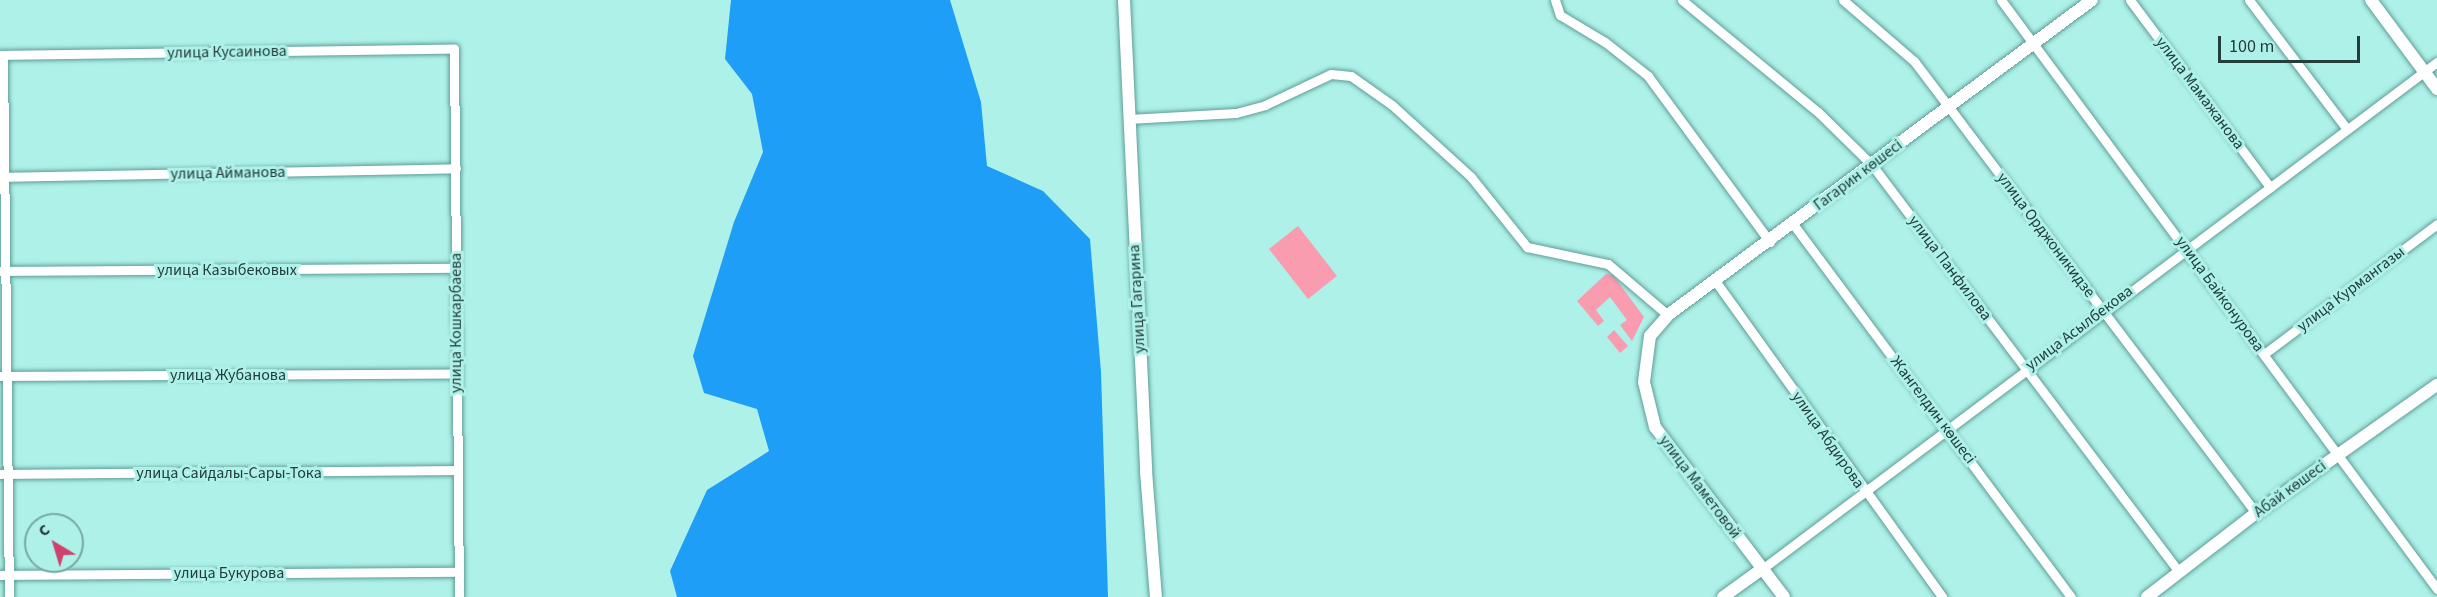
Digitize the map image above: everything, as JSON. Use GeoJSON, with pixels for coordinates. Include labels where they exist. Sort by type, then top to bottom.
{"type":"FeatureCollection","features":[{"type":"Feature","properties":{"kind":"street","name":"улица Гагарина"},"geometry":{"type":"LineString","coordinates":[[1124,0],[1128,119],[1156,597]]}},
{"type":"Feature","properties":{"kind":"street"},"geometry":{"type":"LineString","coordinates":[[1555,0],[1560,15],[1605,42],[1648,76],[1770,242]]}},
{"type":"Feature","properties":{"kind":"street","name":"улица Панфилова"},"geometry":{"type":"LineString","coordinates":[[1682,0],[1818,112],[1872,165],[2179,572]]}},
{"type":"Feature","properties":{"kind":"street","name":"улица Орджоникидзе"},"geometry":{"type":"LineString","coordinates":[[1844,0],[1914,61],[2256,513]]}},
{"type":"Feature","properties":{"kind":"street","name":"улица Байконурова"},"geometry":{"type":"LineString","coordinates":[[2001,0],[2339,453],[2437,589]]}},
{"type":"Feature","properties":{"kind":"street","name":"Гагарин көшесі"},"geometry":{"type":"LineString","coordinates":[[1644,364],[1650,336],[1668,315],[1770,242],[2092,0]]}},
{"type":"Feature","properties":{"kind":"street","name":"улица Мамажанова"},"geometry":{"type":"LineString","coordinates":[[2130,0],[2270,187]]}},
{"type":"Feature","properties":{"kind":"street"},"geometry":{"type":"LineString","coordinates":[[2249,0],[2346,128]]}},
{"type":"Feature","properties":{"kind":"street"},"geometry":{"type":"LineString","coordinates":[[2372,0],[2437,89]]}},
{"type":"Feature","properties":{"kind":"street","name":"улица Кусаинова"},"geometry":{"type":"LineString","coordinates":[[1,55],[454,49]]}},
{"type":"Feature","properties":{"kind":"street","name":"улица Кошкарбаева"},"geometry":{"type":"LineString","coordinates":[[454,49],[459,597]]}},
{"type":"Feature","properties":{"kind":"street"},"geometry":{"type":"LineString","coordinates":[[1,55],[5,575],[9,597]]}},
{"type":"Feature","properties":{"kind":"street","name":"улица Асылбекова"},"geometry":{"type":"LineString","coordinates":[[1723,597],[1866,494],[2025,368],[2437,62]]}},
{"type":"Feature","properties":{"kind":"street"},"geometry":{"type":"LineString","coordinates":[[1128,119],[1236,113],[1265,105],[1330,74],[1352,76],[1392,105],[1471,177],[1527,247],[1608,264],[1668,315]]}},
{"type":"Feature","properties":{"kind":"street","name":"улица Айманова"},"geometry":{"type":"LineString","coordinates":[[3,177],[456,168]]}},
{"type":"Feature","properties":{"kind":"street","name":"Жангелдин көшесі"},"geometry":{"type":"LineString","coordinates":[[1793,224],[2071,597]]}},
{"type":"Feature","properties":{"kind":"street","name":"улица Курмангазы"},"geometry":{"type":"LineString","coordinates":[[2264,354],[2437,224]]}},
{"type":"Feature","properties":{"kind":"street","name":"улица Казыбековых"},"geometry":{"type":"LineString","coordinates":[[4,271],[455,268]]}},
{"type":"Feature","properties":{"kind":"street","name":"улица Абдирова"},"geometry":{"type":"LineString","coordinates":[[1716,282],[1942,597]]}},
{"type":"Feature","properties":{"kind":"street","name":"улица Маметовой"},"geometry":{"type":"LineString","coordinates":[[1644,364],[1644,382],[1655,427],[1784,597]]}},
{"type":"Feature","properties":{"kind":"street","name":"улица Жубанова"},"geometry":{"type":"LineString","coordinates":[[4,376],[456,374]]}},
{"type":"Feature","properties":{"kind":"street","name":"Абай көшесі"},"geometry":{"type":"LineString","coordinates":[[2147,597],[2256,513],[2437,385]]}},
{"type":"Feature","properties":{"kind":"street","name":"улица Сайдалы-Сары-Тока"},"geometry":{"type":"LineString","coordinates":[[4,474],[457,470]]}},
{"type":"Feature","properties":{"kind":"street","name":"улица Букурова"},"geometry":{"type":"LineString","coordinates":[[5,575],[458,572]]}},
{"type":"Feature","properties":{"kind":"shaded area"},"geometry":{"type":"Polygon","coordinates":[[[1298,226],[1337,276],[1308,299],[1269,249],[1298,226]]]}},
{"type":"Feature","properties":{"kind":"shaded area"},"geometry":{"type":"Polygon","coordinates":[[[1606,274],[1613,275],[1644,317],[1632,341],[1620,325],[1627,320],[1610,297],[1596,310],[1604,321],[1598,326],[1577,301],[1606,274]]]}},
{"type":"Feature","properties":{"kind":"shaded area"},"geometry":{"type":"Polygon","coordinates":[[[1614,330],[1628,346],[1620,353],[1607,337],[1614,330]]]}},
{"type":"Feature","properties":{"kind":"water"},"geometry":{"type":"Polygon","coordinates":[[[731,0],[950,0],[981,102],[987,166],[1043,191],[1090,239],[1101,372],[1108,597],[677,597],[670,571],[707,490],[769,451],[757,409],[704,393],[693,356],[734,222],[763,152],[752,94],[725,59],[731,0]]]}}]}
